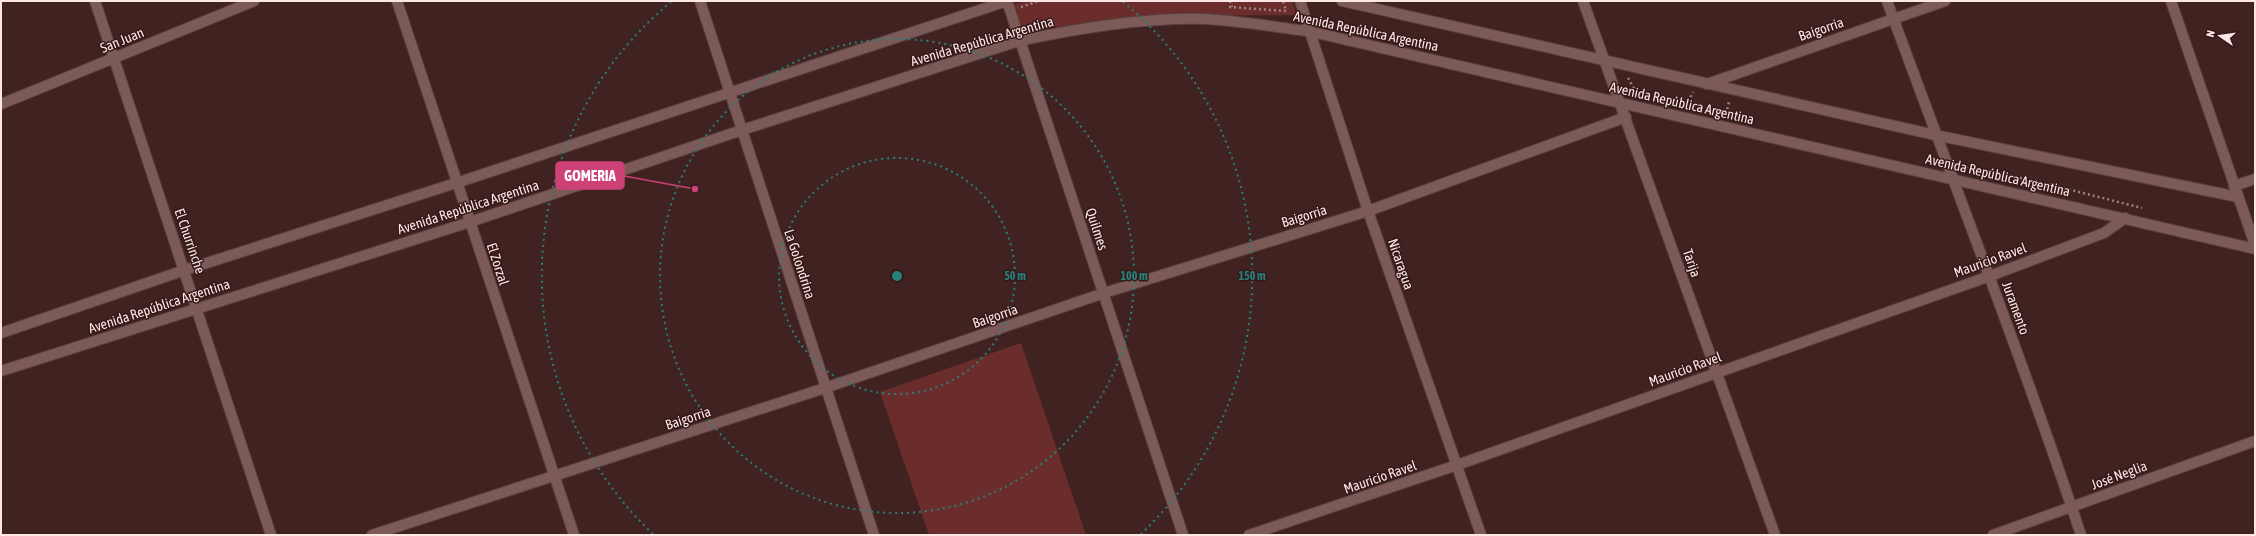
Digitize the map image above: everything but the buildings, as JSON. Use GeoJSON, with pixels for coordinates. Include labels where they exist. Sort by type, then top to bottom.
{"type":"FeatureCollection","features":[{"type":"Feature","properties":{"kind":"street","name":"El Churrinche"},"geometry":{"type":"LineString","coordinates":[[95,1],[113,59],[185,270],[271,535]]}},
{"type":"Feature","properties":{"kind":"street","name":"San Juan"},"geometry":{"type":"LineString","coordinates":[[1,104],[254,1]]}},
{"type":"Feature","properties":{"kind":"street","name":"El Zorzal"},"geometry":{"type":"LineString","coordinates":[[397,1],[456,183],[574,535]]}},
{"type":"Feature","properties":{"kind":"street","name":"La Golondrina"},"geometry":{"type":"LineString","coordinates":[[700,1],[874,535]]}},
{"type":"Feature","properties":{"kind":"street","name":"Avenida República Argentina"},"geometry":{"type":"LineString","coordinates":[[1,333],[185,270],[456,183],[1007,1]]}},
{"type":"Feature","properties":{"kind":"street","name":"Quilmes"},"geometry":{"type":"LineString","coordinates":[[1007,1],[1184,535]]}},
{"type":"Feature","properties":{"kind":"street","name":"Nicaragua"},"geometry":{"type":"LineString","coordinates":[[1300,1],[1312,32],[1368,211],[1481,535]]}},
{"type":"Feature","properties":{"kind":"street","name":"Avenida República Argentina"},"geometry":{"type":"LineString","coordinates":[[1342,1],[1605,60],[1703,87],[2238,197]]}},
{"type":"Feature","properties":{"kind":"street","name":"Tarija"},"geometry":{"type":"LineString","coordinates":[[1583,1],[1621,103],[1775,535]]}},
{"type":"Feature","properties":{"kind":"street","name":"Juramento"},"geometry":{"type":"LineString","coordinates":[[1887,1],[1935,135],[1990,276],[2081,535]]}},
{"type":"Feature","properties":{"kind":"street","name":"Baigorria"},"geometry":{"type":"LineString","coordinates":[[1703,87],[1945,1]]}},
{"type":"Feature","properties":{"kind":"street"},"geometry":{"type":"LineString","coordinates":[[2171,1],[2255,245]]}},
{"type":"Feature","properties":{"kind":"street","name":"Avenida República Argentina"},"geometry":{"type":"LineString","coordinates":[[1,371],[470,222],[742,130],[1019,41],[1102,26],[1204,19],[1249,22],[1312,32],[2255,249]]}},
{"type":"Feature","properties":{"kind":"street","name":"Baigorria"},"geometry":{"type":"LineString","coordinates":[[372,535],[826,388],[1104,293],[1368,211],[1626,117]]}},
{"type":"Feature","properties":{"kind":"street"},"geometry":{"type":"LineString","coordinates":[[2234,186],[2255,179]]}},
{"type":"Feature","properties":{"kind":"street","name":"Mauricio Ravel"},"geometry":{"type":"LineString","coordinates":[[1249,535],[1457,465],[1990,276],[2104,233],[2125,218]]}},
{"type":"Feature","properties":{"kind":"street","name":"José Neglia"},"geometry":{"type":"LineString","coordinates":[[1993,535],[2255,441]]}},
{"type":"Feature","properties":{"kind":"path"},"geometry":{"type":"LineString","coordinates":[[1022,13],[1019,7],[1039,1]]}},
{"type":"Feature","properties":{"kind":"path"},"geometry":{"type":"LineString","coordinates":[[1230,1],[1232,7]]}},
{"type":"Feature","properties":{"kind":"path"},"geometry":{"type":"LineString","coordinates":[[1630,74],[1626,74],[1633,90],[1641,96]]}},
{"type":"Feature","properties":{"kind":"path"},"geometry":{"type":"LineString","coordinates":[[1688,89],[1694,90],[1703,87]]}},
{"type":"Feature","properties":{"kind":"path"},"geometry":{"type":"LineString","coordinates":[[1686,106],[1694,90]]}},
{"type":"Feature","properties":{"kind":"path"},"geometry":{"type":"LineString","coordinates":[[1726,115],[1730,97]]}},
{"type":"Feature","properties":{"kind":"path"},"geometry":{"type":"LineString","coordinates":[[1679,104],[1693,108]]}},
{"type":"Feature","properties":{"kind":"path"},"geometry":{"type":"LineString","coordinates":[[1720,113],[1734,116]]}},
{"type":"Feature","properties":{"kind":"path"},"geometry":{"type":"LineString","coordinates":[[1957,161],[1958,166],[2036,181],[2148,210]]}},
{"type":"Feature","properties":{"kind":"shaded area"},"geometry":{"type":"Polygon","coordinates":[[[1026,1],[1292,1],[1297,15],[1147,16],[1023,31],[1014,4],[1026,1]]]}},
{"type":"Feature","properties":{"kind":"shaded area"},"geometry":{"type":"Polygon","coordinates":[[[1021,343],[1086,535],[929,535],[880,392],[1021,343]]]}},
{"type":"Feature","properties":{"kind":"place","name":"GOMERIA"},"geometry":{"type":"Point","coordinates":[695,189]}}]}
